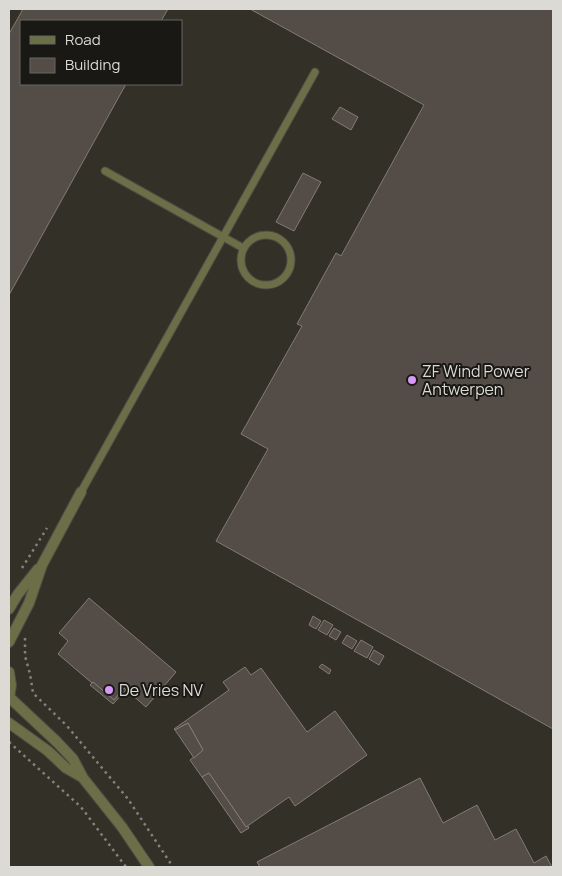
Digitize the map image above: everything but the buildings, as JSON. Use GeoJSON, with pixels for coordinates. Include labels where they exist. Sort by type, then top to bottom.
{"type":"FeatureCollection","features":[{"type":"Feature","properties":{"kind":"street"},"geometry":{"type":"LineString","coordinates":[[9,642],[29,603],[42,565],[81,492]]}},
{"type":"Feature","properties":{"kind":"street"},"geometry":{"type":"LineString","coordinates":[[9,610],[18,594],[42,565]]}},
{"type":"Feature","properties":{"kind":"street"},"geometry":{"type":"LineString","coordinates":[[9,672],[11,685],[9,698],[73,759],[83,778],[116,819],[149,867]]}},
{"type":"Feature","properties":{"kind":"street"},"geometry":{"type":"LineString","coordinates":[[9,723],[48,751],[66,768],[83,778]]}},
{"type":"Feature","properties":{"kind":"lane"},"geometry":{"type":"LineString","coordinates":[[81,492],[315,72]]}},
{"type":"Feature","properties":{"kind":"lane"},"geometry":{"type":"LineString","coordinates":[[105,171],[243,248]]}},
{"type":"Feature","properties":{"kind":"lane"},"geometry":{"type":"LineString","coordinates":[[269,234],[276,236],[282,240],[290,252],[290,268],[286,276],[272,284],[258,284],[246,276],[242,269],[243,248],[254,237],[269,234]]}},
{"type":"Feature","properties":{"kind":"path"},"geometry":{"type":"LineString","coordinates":[[21,569],[47,528]]}},
{"type":"Feature","properties":{"kind":"path"},"geometry":{"type":"LineString","coordinates":[[14,631],[25,637],[25,656],[33,693],[67,726],[128,799],[173,867]]}},
{"type":"Feature","properties":{"kind":"path"},"geometry":{"type":"LineString","coordinates":[[9,742],[81,807],[126,867]]}},
{"type":"Feature","properties":{"kind":"place","name":"ZF Wind Power Antwerpen"},"geometry":{"type":"Point","coordinates":[412,380]}},
{"type":"Feature","properties":{"kind":"place","name":"De Vries NV"},"geometry":{"type":"Point","coordinates":[109,690]}}]}
